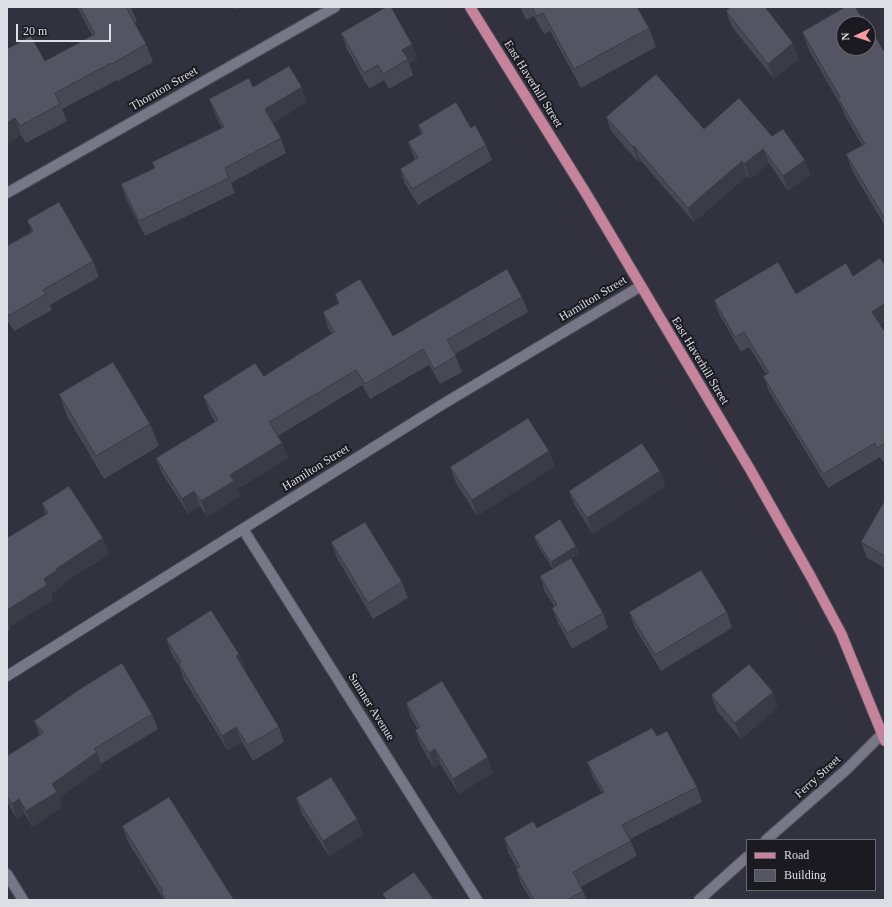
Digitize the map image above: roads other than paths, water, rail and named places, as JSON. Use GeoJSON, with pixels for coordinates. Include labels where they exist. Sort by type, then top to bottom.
{"type":"FeatureCollection","features":[{"type":"Feature","properties":{"kind":"main road","name":"East Haverhill Street"},"geometry":{"type":"LineString","coordinates":[[470,7],[587,195],[751,471],[811,576],[841,633],[884,735]]}},
{"type":"Feature","properties":{"kind":"street","name":"Thornton Street"},"geometry":{"type":"LineString","coordinates":[[7,193],[335,7]]}},
{"type":"Feature","properties":{"kind":"street","name":"Hamilton Street"},"geometry":{"type":"LineString","coordinates":[[7,676],[443,404],[641,286]]}},
{"type":"Feature","properties":{"kind":"street","name":"Sumner Avenue"},"geometry":{"type":"LineString","coordinates":[[243,529],[477,900]]}},
{"type":"Feature","properties":{"kind":"street","name":"Ferry Street"},"geometry":{"type":"LineString","coordinates":[[767,839],[884,735]]}},
{"type":"Feature","properties":{"kind":"street"},"geometry":{"type":"LineString","coordinates":[[699,900],[746,858]]}},
{"type":"Feature","properties":{"kind":"street"},"geometry":{"type":"LineString","coordinates":[[7,874],[23,900]]}}]}
